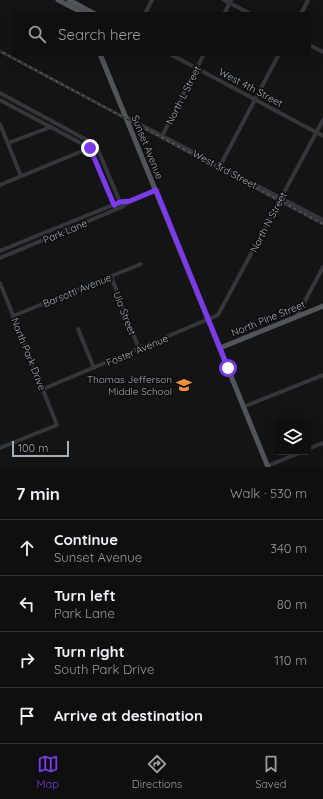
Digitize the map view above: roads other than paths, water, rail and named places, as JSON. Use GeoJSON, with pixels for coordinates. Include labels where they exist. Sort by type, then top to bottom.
{"type":"FeatureCollection","features":[{"type":"Feature","properties":{"kind":"main road"},"geometry":{"type":"LineString","coordinates":[[58,0],[81,12]]}},
{"type":"Feature","properties":{"kind":"main road"},"geometry":{"type":"LineString","coordinates":[[72,1],[91,12]]}},
{"type":"Feature","properties":{"kind":"main road","name":"Sunset Avenue"},"geometry":{"type":"LineString","coordinates":[[99,56],[156,190],[267,467]]}},
{"type":"Feature","properties":{"kind":"main road","name":"North Pine Street"},"geometry":{"type":"LineString","coordinates":[[220,348],[323,306]]}},
{"type":"Feature","properties":{"kind":"street"},"geometry":{"type":"LineString","coordinates":[[146,12],[152,0]]}},
{"type":"Feature","properties":{"kind":"street"},"geometry":{"type":"LineString","coordinates":[[224,0],[231,2],[248,12]]}},
{"type":"Feature","properties":{"kind":"street"},"geometry":{"type":"LineString","coordinates":[[302,12],[308,0]]}},
{"type":"Feature","properties":{"kind":"street"},"geometry":{"type":"LineString","coordinates":[[225,12],[231,2]]}},
{"type":"Feature","properties":{"kind":"street"},"geometry":{"type":"LineString","coordinates":[[311,46],[323,52]]}},
{"type":"Feature","properties":{"kind":"street","name":"West 4th Street"},"geometry":{"type":"LineString","coordinates":[[174,56],[323,136]]}},
{"type":"Feature","properties":{"kind":"street","name":"North L Street"},"geometry":{"type":"LineString","coordinates":[[162,136],[203,56]]}},
{"type":"Feature","properties":{"kind":"street"},"geometry":{"type":"LineString","coordinates":[[220,166],[279,56]]}},
{"type":"Feature","properties":{"kind":"street"},"geometry":{"type":"LineString","coordinates":[[0,93],[96,145],[122,207]]}},
{"type":"Feature","properties":{"kind":"street"},"geometry":{"type":"LineString","coordinates":[[0,100],[90,148],[115,207]]}},
{"type":"Feature","properties":{"kind":"street","name":"West 3rd Street"},"geometry":{"type":"LineString","coordinates":[[126,117],[323,220]]}},
{"type":"Feature","properties":{"kind":"street","name":"North N Street"},"geometry":{"type":"LineString","coordinates":[[208,320],[218,315],[323,120]]}},
{"type":"Feature","properties":{"kind":"street"},"geometry":{"type":"LineString","coordinates":[[0,124],[21,176]]}},
{"type":"Feature","properties":{"kind":"street"},"geometry":{"type":"LineString","coordinates":[[8,143],[51,127]]}},
{"type":"Feature","properties":{"kind":"street"},"geometry":{"type":"LineString","coordinates":[[0,185],[96,145]]}},
{"type":"Feature","properties":{"kind":"street","name":"Park Lane"},"geometry":{"type":"LineString","coordinates":[[0,251],[115,207],[122,207],[130,201],[156,190]]}},
{"type":"Feature","properties":{"kind":"street","name":"Park Lane"},"geometry":{"type":"LineString","coordinates":[[0,258],[115,207],[120,202],[130,201]]}},
{"type":"Feature","properties":{"kind":"street","name":"Barsotti Avenue"},"geometry":{"type":"LineString","coordinates":[[13,316],[141,264]]}},
{"type":"Feature","properties":{"kind":"street"},"geometry":{"type":"LineString","coordinates":[[296,316],[323,267]]}},
{"type":"Feature","properties":{"kind":"street","name":"Ula Street"},"geometry":{"type":"LineString","coordinates":[[111,276],[139,349]]}},
{"type":"Feature","properties":{"kind":"street","name":"North Park Drive"},"geometry":{"type":"LineString","coordinates":[[0,283],[57,425],[0,448]]}},
{"type":"Feature","properties":{"kind":"street","name":"Foster Avenue"},"geometry":{"type":"LineString","coordinates":[[43,390],[208,320]]}},
{"type":"Feature","properties":{"kind":"street"},"geometry":{"type":"LineString","coordinates":[[78,328],[94,368]]}},
{"type":"Feature","properties":{"kind":"street"},"geometry":{"type":"LineString","coordinates":[[243,407],[323,375]]}},
{"type":"Feature","properties":{"kind":"street"},"geometry":{"type":"LineString","coordinates":[[311,448],[323,443]]}},
{"type":"Feature","properties":{"kind":"street"},"geometry":{"type":"LineString","coordinates":[[267,467],[295,455]]}},
{"type":"Feature","properties":{"kind":"railway"},"geometry":{"type":"LineString","coordinates":[[0,51],[323,224]]}},
{"type":"Feature","properties":{"kind":"place","name":"Thomas Jefferson Middle School"},"geometry":{"type":"Point","coordinates":[184,385]}}]}
